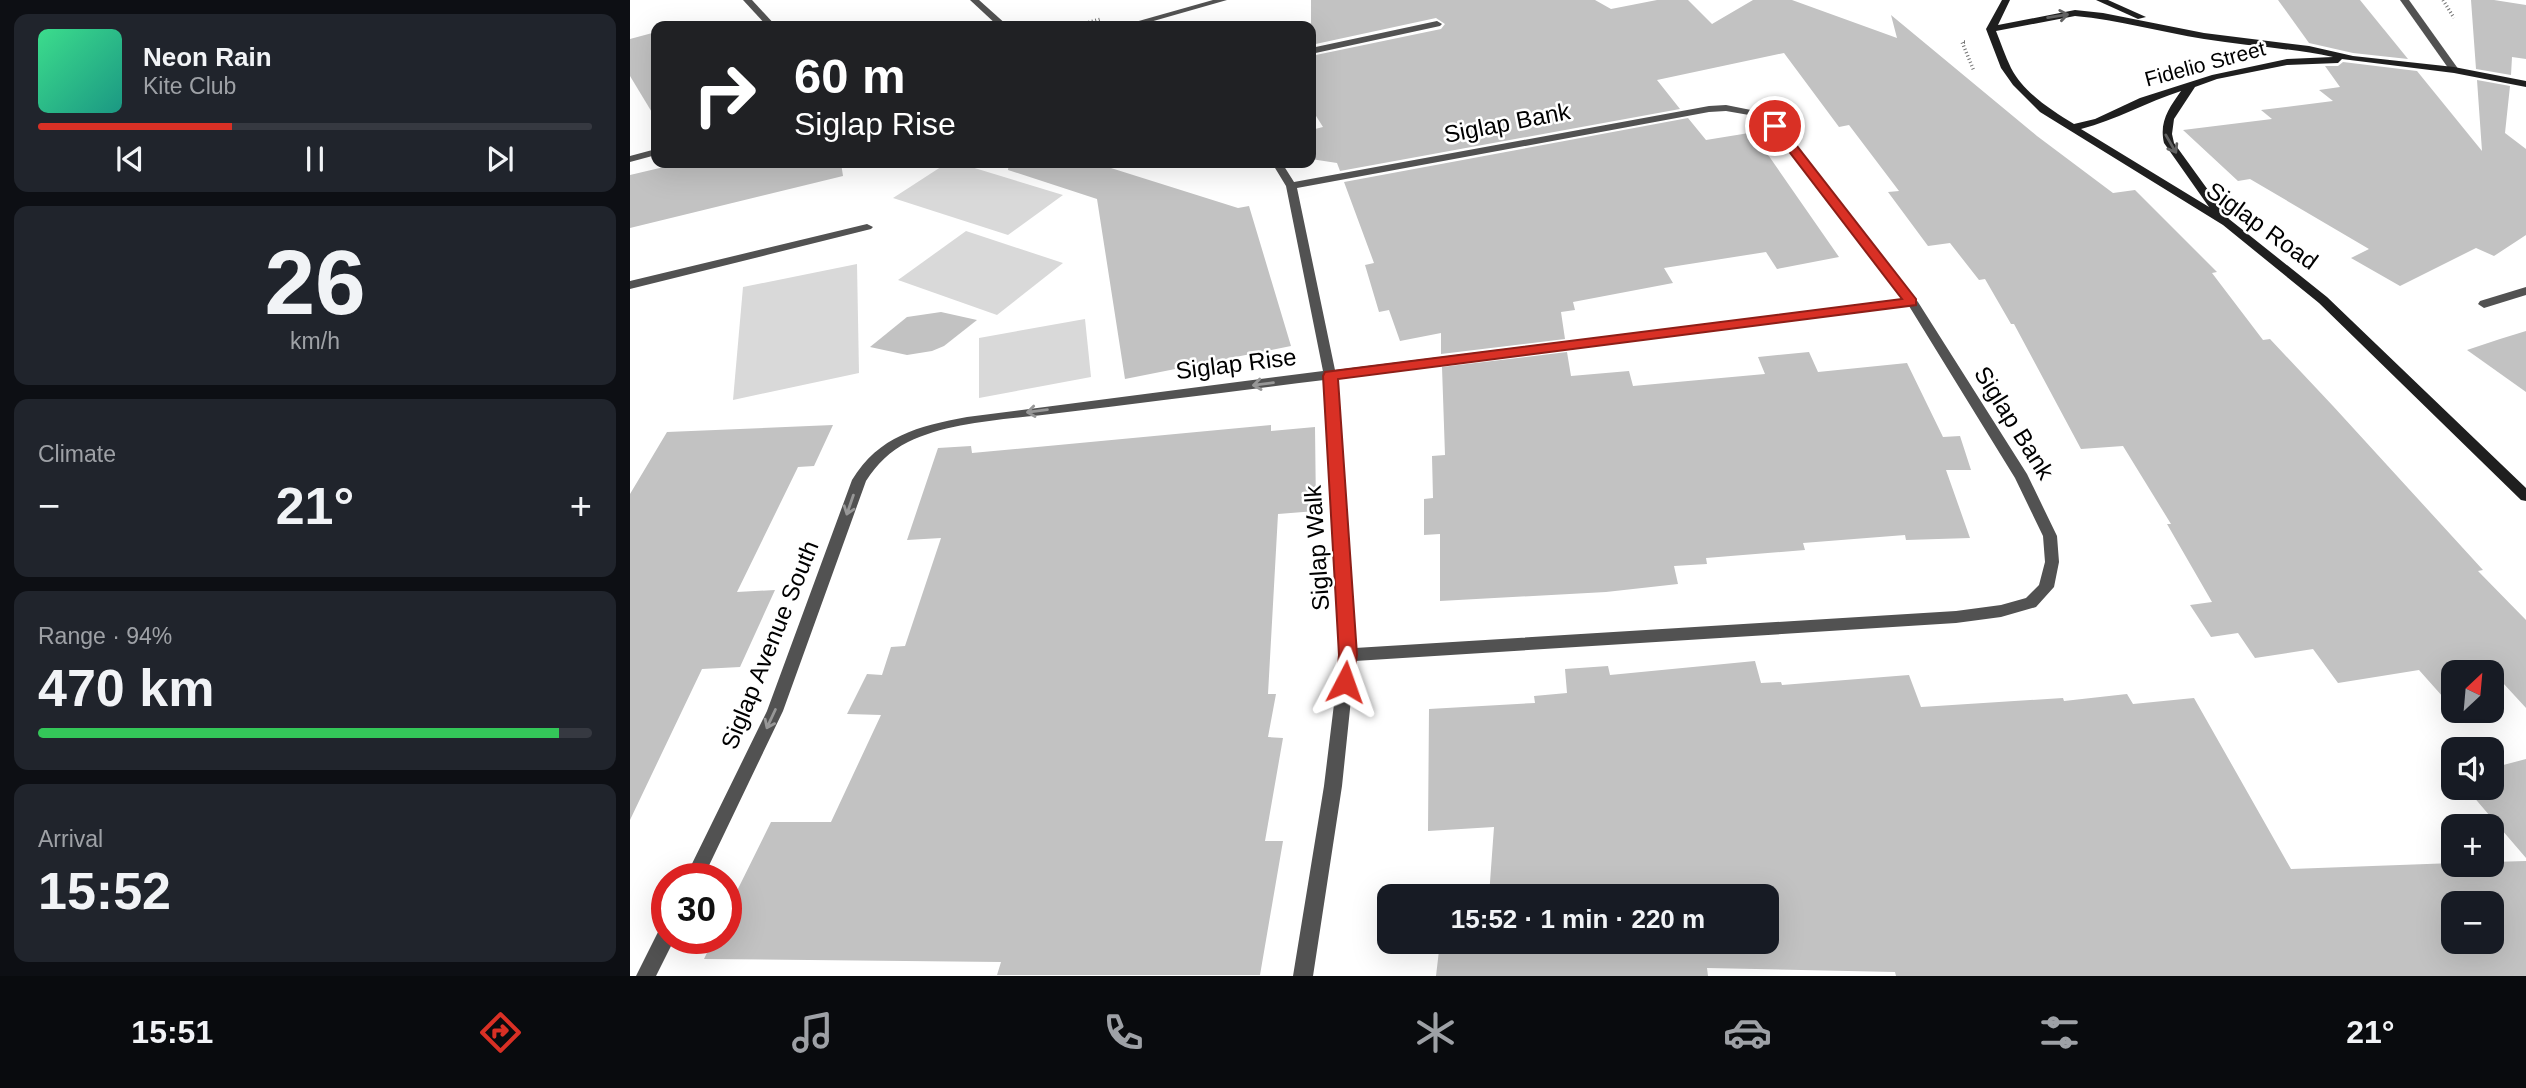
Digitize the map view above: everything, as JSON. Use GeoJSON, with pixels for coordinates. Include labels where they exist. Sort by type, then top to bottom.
{"type":"FeatureCollection","features":[{"type":"Feature","properties":{"kind":"main road"},"geometry":{"type":"LineString","coordinates":[[1991,29],[2006,0]]}},
{"type":"Feature","properties":{"kind":"main road"},"geometry":{"type":"LineString","coordinates":[[2100,0],[2175,30]]}},
{"type":"Feature","properties":{"kind":"main road","name":"Fidelio Street"},"geometry":{"type":"LineString","coordinates":[[1991,29],[2076,13],[2353,59],[2454,70],[2526,84]]}},
{"type":"Feature","properties":{"kind":"main road","name":"Siglap Road"},"geometry":{"type":"LineString","coordinates":[[1991,29],[1998,51],[2016,83],[2044,110],[2227,223],[2323,300],[2526,496]]}},
{"type":"Feature","properties":{"kind":"main road"},"geometry":{"type":"LineString","coordinates":[[2272,45],[2299,51],[2300,56],[2287,62]]}},
{"type":"Feature","properties":{"kind":"main road","name":"Fidelio Street"},"geometry":{"type":"LineString","coordinates":[[2073,128],[2099,121],[2144,100],[2191,85],[2287,62],[2353,59]]}},
{"type":"Feature","properties":{"kind":"main road"},"geometry":{"type":"LineString","coordinates":[[2191,85],[2168,117],[2165,132],[2169,144],[2227,223]]}},
{"type":"Feature","properties":{"kind":"street"},"geometry":{"type":"LineString","coordinates":[[747,0],[767,21]]}},
{"type":"Feature","properties":{"kind":"street"},"geometry":{"type":"LineString","coordinates":[[974,0],[997,21]]}},
{"type":"Feature","properties":{"kind":"street"},"geometry":{"type":"LineString","coordinates":[[1156,21],[1174,18],[1223,0]]}},
{"type":"Feature","properties":{"kind":"street"},"geometry":{"type":"LineString","coordinates":[[2404,0],[2454,70]]}},
{"type":"Feature","properties":{"kind":"street"},"geometry":{"type":"LineString","coordinates":[[1316,50],[1437,24]]}},
{"type":"Feature","properties":{"kind":"street","name":"Siglap Bank"},"geometry":{"type":"LineString","coordinates":[[1291,186],[1709,109],[1739,109],[1759,115],[1775,126],[1912,302],[2022,477],[2050,536],[2052,562],[2046,587],[2031,603],[2001,611],[1956,617],[1348,655]]}},
{"type":"Feature","properties":{"kind":"street"},"geometry":{"type":"LineString","coordinates":[[630,159],[651,153]]}},
{"type":"Feature","properties":{"kind":"street","name":"Siglap Walk"},"geometry":{"type":"LineString","coordinates":[[1281,168],[1291,186],[1330,376],[1348,655],[1333,786],[1303,976]]}},
{"type":"Feature","properties":{"kind":"street"},"geometry":{"type":"LineString","coordinates":[[630,285],[867,227]]}},
{"type":"Feature","properties":{"kind":"street"},"geometry":{"type":"LineString","coordinates":[[2484,304],[2526,291]]}},
{"type":"Feature","properties":{"kind":"street","name":"Siglap Rise"},"geometry":{"type":"LineString","coordinates":[[900,440],[941,427],[1008,415],[1912,302]]}},
{"type":"Feature","properties":{"kind":"street","name":"Siglap Avenue South"},"geometry":{"type":"LineString","coordinates":[[701,863],[775,711],[796,660],[859,480],[874,458],[900,440]]}},
{"type":"Feature","properties":{"kind":"street"},"geometry":{"type":"LineString","coordinates":[[646,976],[657,954]]}},
{"type":"Feature","properties":{"kind":"path"},"geometry":{"type":"LineString","coordinates":[[1965,42],[1962,43],[1974,72],[1982,79]]}},
{"type":"Feature","properties":{"kind":"shaded area"},"geometry":{"type":"Polygon","coordinates":[[[939,168],[974,168],[1063,195],[1008,235],[893,198],[939,168]]]}},
{"type":"Feature","properties":{"kind":"shaded area"},"geometry":{"type":"Polygon","coordinates":[[[966,231],[1063,263],[997,315],[898,280],[966,231]]]}},
{"type":"Feature","properties":{"kind":"shaded area"},"geometry":{"type":"Polygon","coordinates":[[[857,264],[859,373],[733,400],[743,287],[857,264]]]}},
{"type":"Feature","properties":{"kind":"shaded area"},"geometry":{"type":"Polygon","coordinates":[[[1085,319],[1091,377],[979,398],[979,338],[1085,319]]]}},
{"type":"Feature","properties":{"kind":"building"},"geometry":{"type":"Polygon","coordinates":[[[1311,0],[1595,0],[1611,9],[1657,0],[1688,0],[1712,24],[1753,0],[1792,0],[1897,38],[1891,15],[2037,136],[2113,193],[2135,190],[2217,272],[2212,273],[2263,340],[2270,339],[2333,406],[2483,570],[2478,571],[2526,620],[2526,708],[2504,684],[2504,660],[2441,660],[2441,695],[2419,670],[2338,683],[2313,649],[2255,658],[2238,633],[2211,637],[2190,605],[2212,602],[2167,524],[2171,524],[2123,446],[2081,449],[2014,324],[2011,324],[1985,279],[1979,280],[1950,243],[1928,246],[1888,192],[1899,191],[1849,125],[1839,127],[1784,53],[1657,80],[1680,109],[1340,171],[1337,163],[1316,160],[1316,129],[1323,127],[1316,116],[1316,55],[1441,29],[1445,24],[1436,18],[1316,44],[1316,21],[1311,21],[1311,0]]]}},
{"type":"Feature","properties":{"kind":"building"},"geometry":{"type":"Polygon","coordinates":[[[2278,0],[2360,0],[2408,59],[2353,53],[2309,43],[2278,0]]]}},
{"type":"Feature","properties":{"kind":"building"},"geometry":{"type":"Polygon","coordinates":[[[2471,0],[2526,5],[2526,59],[2512,57],[2511,75],[2476,69],[2471,0]]]}},
{"type":"Feature","properties":{"kind":"building"},"geometry":{"type":"Polygon","coordinates":[[[651,33],[651,111],[630,76],[630,39],[651,33]]]}},
{"type":"Feature","properties":{"kind":"building"},"geometry":{"type":"Polygon","coordinates":[[[2343,62],[2417,71],[2482,151],[2477,80],[2510,86],[2505,133],[2526,149],[2526,235],[2494,256],[2476,248],[2400,286],[2351,258],[2369,249],[2250,179],[2238,181],[2183,130],[2272,119],[2261,110],[2333,101],[2319,90],[2340,87],[2325,66],[2338,66],[2343,62]]]}},
{"type":"Feature","properties":{"kind":"building"},"geometry":{"type":"Polygon","coordinates":[[[1688,118],[1706,140],[1749,133],[1764,149],[1839,257],[1777,269],[1766,252],[1664,268],[1673,283],[1573,302],[1575,310],[1561,312],[1565,339],[1441,354],[1441,333],[1400,341],[1389,310],[1379,312],[1365,265],[1374,263],[1344,182],[1688,118]]]}},
{"type":"Feature","properties":{"kind":"building"},"geometry":{"type":"Polygon","coordinates":[[[660,168],[842,168],[843,176],[630,228],[630,175],[660,168]]]}},
{"type":"Feature","properties":{"kind":"building"},"geometry":{"type":"Polygon","coordinates":[[[1111,168],[1238,208],[1249,206],[1291,346],[1125,379],[1097,199],[1008,170],[1111,168]]]}},
{"type":"Feature","properties":{"kind":"building"},"geometry":{"type":"Polygon","coordinates":[[[941,312],[977,320],[944,346],[932,351],[907,355],[870,347],[907,317],[941,312]]]}},
{"type":"Feature","properties":{"kind":"building"},"geometry":{"type":"Polygon","coordinates":[[[2526,331],[2526,392],[2467,350],[2500,339],[2526,331]]]}},
{"type":"Feature","properties":{"kind":"building"},"geometry":{"type":"Polygon","coordinates":[[[1567,352],[1571,376],[1629,371],[1633,386],[1765,374],[1758,357],[1809,352],[1818,372],[1907,363],[1943,437],[1960,436],[1971,470],[1946,470],[1970,538],[1906,540],[1905,535],[1803,543],[1805,550],[1706,558],[1707,564],[1674,566],[1678,584],[1606,592],[1440,601],[1440,534],[1424,535],[1424,499],[1433,498],[1432,456],[1445,455],[1442,367],[1567,352]]]}},
{"type":"Feature","properties":{"kind":"building"},"geometry":{"type":"Polygon","coordinates":[[[833,425],[814,466],[798,467],[737,592],[775,590],[740,667],[702,669],[630,820],[630,494],[667,432],[833,425]]]}},
{"type":"Feature","properties":{"kind":"building"},"geometry":{"type":"Polygon","coordinates":[[[1271,425],[1271,431],[1315,427],[1316,511],[1278,514],[1268,694],[1276,694],[1268,737],[1283,738],[1265,841],[1283,841],[1260,975],[997,975],[1001,962],[704,959],[706,954],[742,954],[742,881],[771,822],[831,822],[881,715],[847,714],[867,674],[882,675],[891,647],[905,646],[941,538],[907,540],[938,448],[971,446],[972,453],[1271,425]]]}},
{"type":"Feature","properties":{"kind":"building"},"geometry":{"type":"Polygon","coordinates":[[[1755,661],[1761,683],[1781,682],[1782,685],[1909,675],[1921,707],[2063,698],[2064,701],[2127,694],[2133,704],[2194,698],[2291,869],[2441,863],[2441,877],[2504,877],[2504,862],[2526,861],[2526,976],[1896,976],[1895,972],[1707,968],[1708,976],[1436,976],[1439,954],[1779,954],[1779,884],[1490,884],[1494,827],[1428,831],[1429,709],[1535,703],[1534,696],[1567,693],[1565,669],[1608,666],[1610,675],[1755,661]]]}},
{"type":"Feature","properties":{"kind":"building"},"geometry":{"type":"Polygon","coordinates":[[[2526,759],[2526,858],[2504,832],[2504,814],[2488,814],[2476,800],[2504,800],[2504,765],[2526,759]]]}},
{"type":"Feature","properties":{"kind":"route"},"geometry":{"type":"LineString","coordinates":[[1345,682],[1348,655],[1330,376],[1912,302],[1775,126]]}}]}
